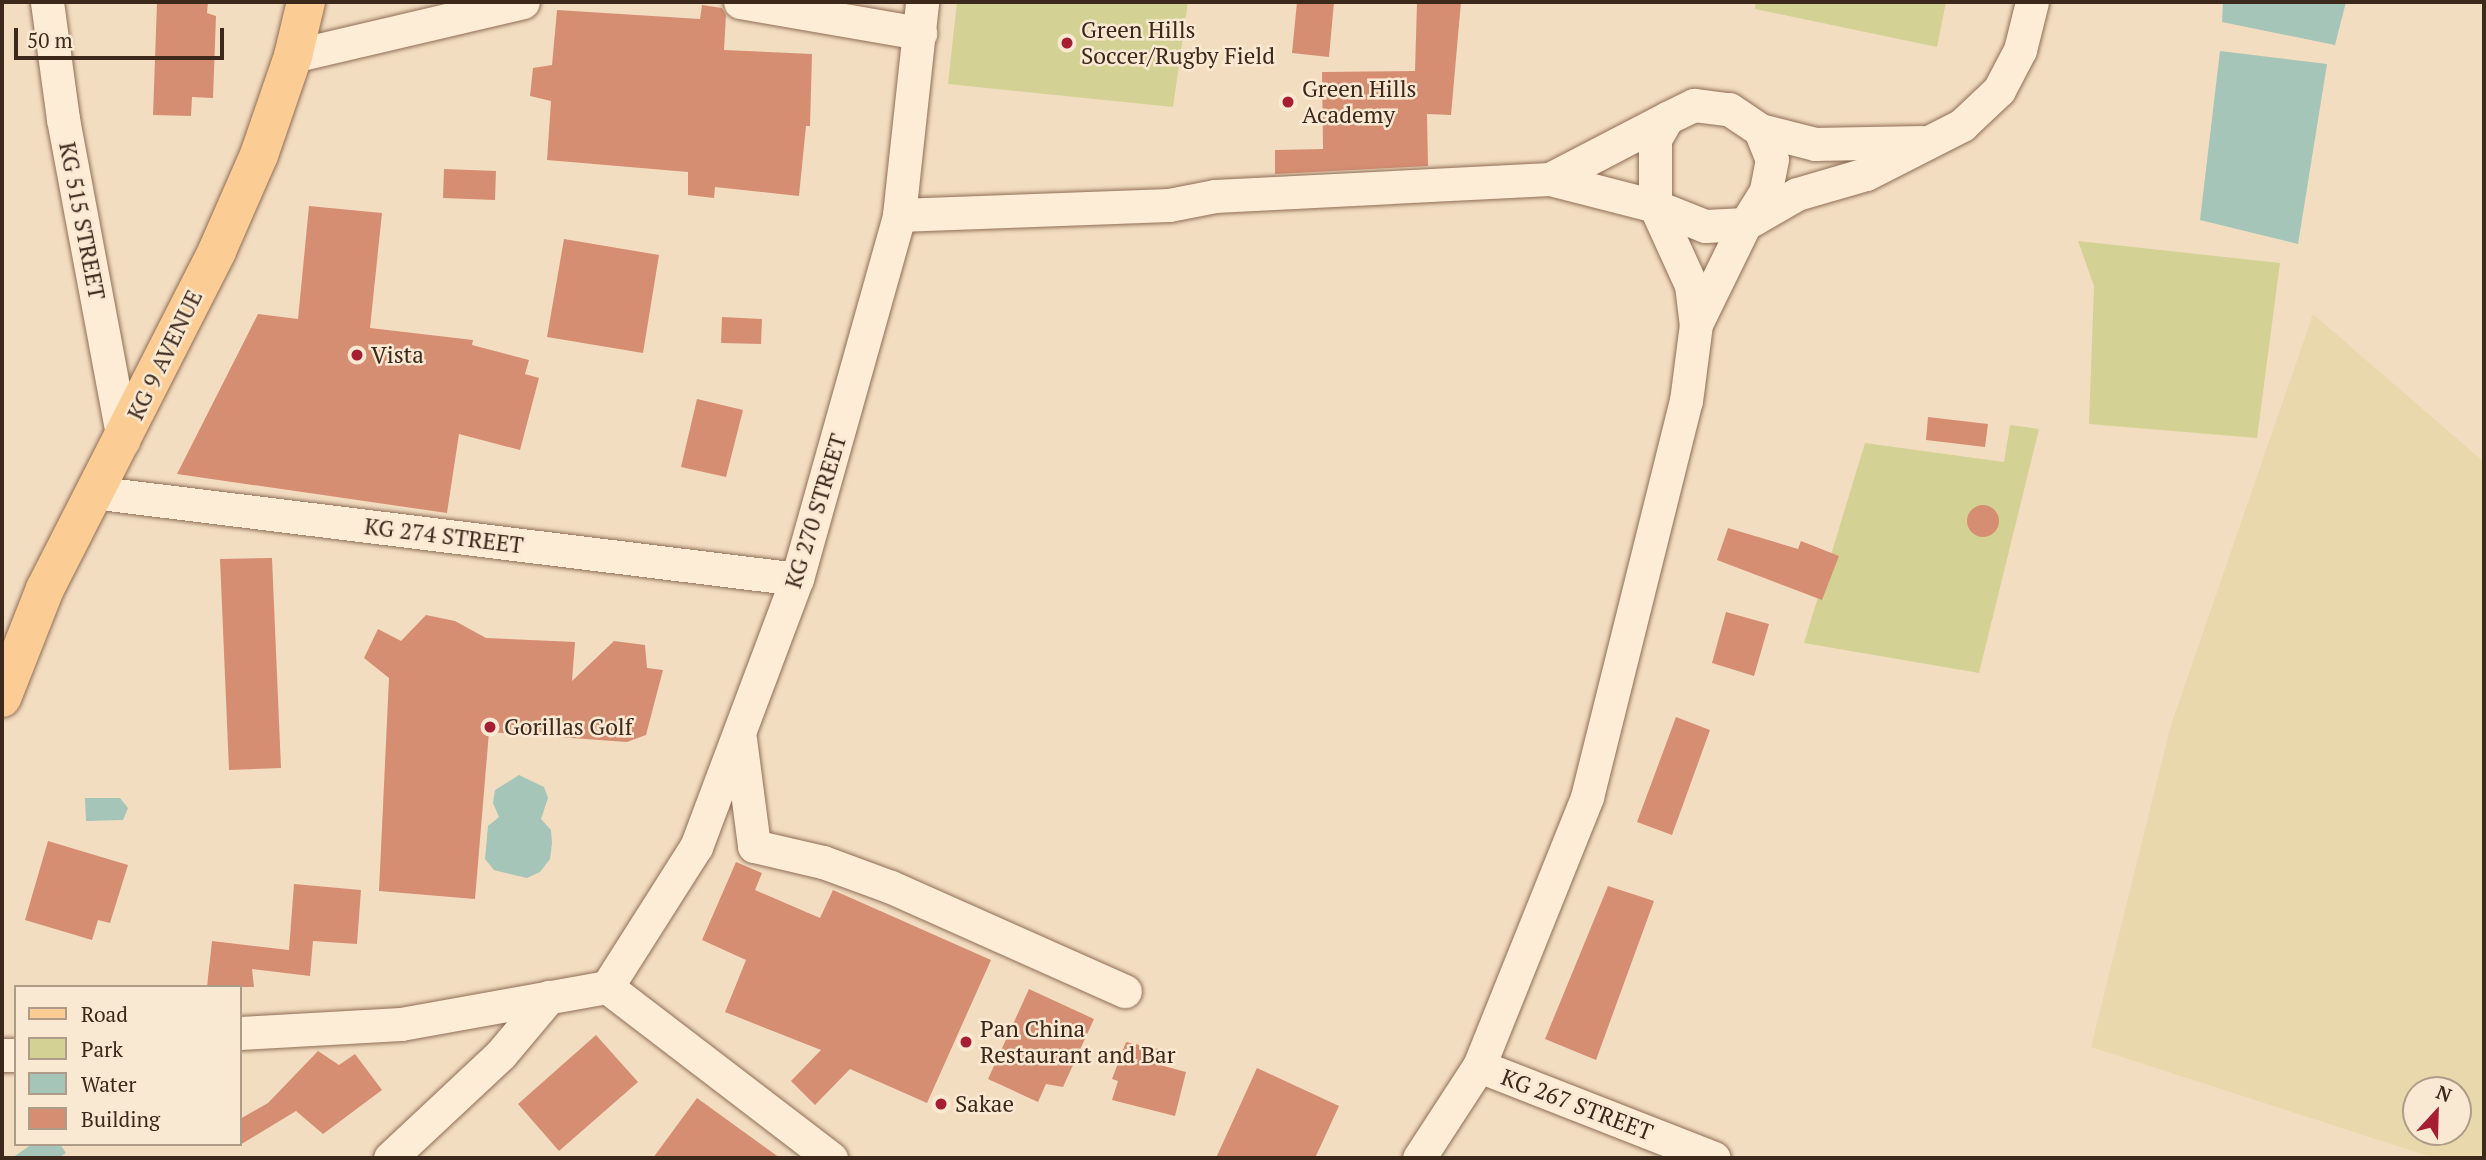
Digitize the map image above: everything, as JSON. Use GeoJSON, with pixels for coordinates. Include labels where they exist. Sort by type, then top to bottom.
{"type":"FeatureCollection","features":[{"type":"Feature","properties":{"kind":"main road","name":"KG 9 AVENUE"},"geometry":{"type":"LineString","coordinates":[[2,698],[45,589],[92,492],[123,440],[217,251],[260,155],[293,56],[306,2]]}},
{"type":"Feature","properties":{"kind":"street","name":"KG 515 STREET"},"geometry":{"type":"LineString","coordinates":[[47,2],[64,120],[123,440]]}},
{"type":"Feature","properties":{"kind":"street"},"geometry":{"type":"LineString","coordinates":[[293,56],[523,2]]}},
{"type":"Feature","properties":{"kind":"street"},"geometry":{"type":"LineString","coordinates":[[740,2],[921,18]]}},
{"type":"Feature","properties":{"kind":"street"},"geometry":{"type":"LineString","coordinates":[[899,215],[1169,205],[1215,196],[1550,179],[1655,206],[1705,226],[1745,224],[1797,194],[1866,174],[1962,125],[1999,90],[2021,50],[2032,2]]}},
{"type":"Feature","properties":{"kind":"street","name":"KG 270 STREET"},"geometry":{"type":"LineString","coordinates":[[607,987],[696,847],[797,579],[899,215],[921,18]]}},
{"type":"Feature","properties":{"kind":"street"},"geometry":{"type":"LineString","coordinates":[[1550,179],[1694,106],[1729,109],[1760,130],[1815,144],[1927,141]]}},
{"type":"Feature","properties":{"kind":"street"},"geometry":{"type":"LineString","coordinates":[[1419,1158],[1479,1066],[1587,797],[1686,401],[1696,324],[1691,285],[1655,206],[1651,159],[1655,139],[1667,118]]}},
{"type":"Feature","properties":{"kind":"street"},"geometry":{"type":"LineString","coordinates":[[1696,324],[1745,224],[1766,191],[1772,159],[1760,130]]}},
{"type":"Feature","properties":{"kind":"street","name":"KG 274 STREET"},"geometry":{"type":"LineString","coordinates":[[92,492],[191,508],[797,579]]}},
{"type":"Feature","properties":{"kind":"street"},"geometry":{"type":"LineString","coordinates":[[740,732],[754,846],[823,862],[891,887],[1125,991]]}},
{"type":"Feature","properties":{"kind":"street"},"geometry":{"type":"LineString","coordinates":[[242,1033],[401,1024],[607,987],[831,1158]]}},
{"type":"Feature","properties":{"kind":"street"},"geometry":{"type":"LineString","coordinates":[[390,1158],[500,1054],[549,997]]}},
{"type":"Feature","properties":{"kind":"street","name":"KG 267 STREET"},"geometry":{"type":"LineString","coordinates":[[1479,1066],[1714,1158]]}},
{"type":"Feature","properties":{"kind":"shaded area"},"geometry":{"type":"Polygon","coordinates":[[[2313,314],[2484,462],[2484,1158],[2434,1158],[2091,1047],[2171,725],[2313,314]]]}},
{"type":"Feature","properties":{"kind":"green space","name":"Green Hills Soccer/Rugby Field"},"geometry":{"type":"Polygon","coordinates":[[[957,2],[1188,2],[1173,107],[948,84],[957,2]]]}},
{"type":"Feature","properties":{"kind":"green space"},"geometry":{"type":"Polygon","coordinates":[[[1756,2],[1946,2],[1937,47],[1755,9],[1756,2]]]}},
{"type":"Feature","properties":{"kind":"green space"},"geometry":{"type":"Polygon","coordinates":[[[2078,241],[2280,263],[2257,438],[2089,424],[2094,286],[2078,241]]]}},
{"type":"Feature","properties":{"kind":"green space"},"geometry":{"type":"Polygon","coordinates":[[[2010,425],[2039,429],[1979,673],[1804,643],[1865,443],[2004,462],[2010,425]]]}},
{"type":"Feature","properties":{"kind":"water"},"geometry":{"type":"Polygon","coordinates":[[[2223,2],[2346,2],[2335,45],[2222,22],[2223,2]]]}},
{"type":"Feature","properties":{"kind":"water"},"geometry":{"type":"Polygon","coordinates":[[[2220,51],[2327,64],[2298,244],[2200,220],[2220,51]]]}},
{"type":"Feature","properties":{"kind":"water"},"geometry":{"type":"Polygon","coordinates":[[[519,775],[544,787],[548,798],[541,819],[551,830],[550,859],[540,872],[527,878],[494,870],[485,859],[488,826],[499,817],[493,803],[495,790],[519,775]]]}},
{"type":"Feature","properties":{"kind":"water"},"geometry":{"type":"Polygon","coordinates":[[[85,798],[120,798],[128,808],[123,820],[86,821],[85,798]]]}},
{"type":"Feature","properties":{"kind":"water"},"geometry":{"type":"Polygon","coordinates":[[[29,1146],[61,1146],[66,1153],[59,1158],[12,1158],[29,1146]]]}},
{"type":"Feature","properties":{"kind":"building"},"geometry":{"type":"Polygon","coordinates":[[[157,2],[208,2],[207,13],[216,16],[213,98],[192,97],[191,116],[153,115],[157,2]]]}},
{"type":"Feature","properties":{"kind":"building"},"geometry":{"type":"Polygon","coordinates":[[[1297,2],[1334,2],[1329,57],[1292,53],[1297,2]]]}},
{"type":"Feature","properties":{"kind":"building"},"geometry":{"type":"Polygon","coordinates":[[[1417,2],[1461,2],[1451,115],[1427,114],[1428,166],[1275,174],[1275,150],[1323,149],[1322,72],[1415,71],[1417,2]]]}},
{"type":"Feature","properties":{"kind":"building"},"geometry":{"type":"Polygon","coordinates":[[[702,5],[722,8],[726,15],[724,50],[812,54],[810,126],[806,126],[799,196],[715,187],[714,198],[688,195],[688,172],[547,160],[551,101],[530,96],[533,68],[552,65],[557,10],[700,19],[702,5]]]}},
{"type":"Feature","properties":{"kind":"building"},"geometry":{"type":"Polygon","coordinates":[[[444,169],[496,171],[495,200],[443,198],[444,169]]]}},
{"type":"Feature","properties":{"kind":"building"},"geometry":{"type":"Polygon","coordinates":[[[309,206],[382,213],[370,328],[473,340],[472,345],[529,360],[525,374],[539,378],[520,450],[459,434],[447,513],[177,474],[258,314],[298,319],[309,206]]]}},
{"type":"Feature","properties":{"kind":"building"},"geometry":{"type":"Polygon","coordinates":[[[564,239],[659,255],[643,353],[547,337],[564,239]]]}},
{"type":"Feature","properties":{"kind":"building"},"geometry":{"type":"Polygon","coordinates":[[[722,317],[762,319],[761,344],[721,343],[722,317]]]}},
{"type":"Feature","properties":{"kind":"building"},"geometry":{"type":"Polygon","coordinates":[[[697,399],[743,410],[726,477],[681,467],[697,399]]]}},
{"type":"Feature","properties":{"kind":"building"},"geometry":{"type":"Polygon","coordinates":[[[1928,417],[1988,424],[1985,447],[1926,440],[1928,417]]]}},
{"type":"Feature","properties":{"kind":"building"},"geometry":{"type":"Polygon","coordinates":[[[1983,505],[1995,509],[1999,521],[1995,533],[1983,537],[1971,533],[1967,521],[1971,509],[1983,505]]]}},
{"type":"Feature","properties":{"kind":"building"},"geometry":{"type":"Polygon","coordinates":[[[1728,528],[1798,549],[1801,541],[1839,556],[1822,600],[1717,560],[1728,528]]]}},
{"type":"Feature","properties":{"kind":"building"},"geometry":{"type":"Polygon","coordinates":[[[272,558],[281,768],[229,770],[220,559],[272,558]]]}},
{"type":"Feature","properties":{"kind":"building"},"geometry":{"type":"Polygon","coordinates":[[[1726,612],[1769,624],[1754,676],[1712,663],[1726,612]]]}},
{"type":"Feature","properties":{"kind":"building"},"geometry":{"type":"Polygon","coordinates":[[[426,615],[455,621],[486,638],[575,642],[572,681],[614,641],[645,645],[647,668],[663,670],[646,735],[627,742],[489,732],[475,899],[379,891],[389,678],[364,658],[378,629],[401,641],[426,615]]]}},
{"type":"Feature","properties":{"kind":"building"},"geometry":{"type":"Polygon","coordinates":[[[1676,717],[1710,730],[1672,835],[1637,822],[1676,717]]]}},
{"type":"Feature","properties":{"kind":"building"},"geometry":{"type":"Polygon","coordinates":[[[48,841],[128,865],[110,923],[98,920],[92,940],[25,920],[48,841]]]}},
{"type":"Feature","properties":{"kind":"building"},"geometry":{"type":"Polygon","coordinates":[[[736,862],[762,873],[755,890],[820,918],[833,890],[991,960],[927,1103],[850,1069],[815,1105],[791,1081],[821,1050],[725,1012],[746,960],[702,940],[736,862]]]}},
{"type":"Feature","properties":{"kind":"building"},"geometry":{"type":"Polygon","coordinates":[[[294,884],[361,890],[357,944],[313,941],[310,976],[252,969],[254,987],[207,985],[212,941],[289,950],[294,884]]]}},
{"type":"Feature","properties":{"kind":"building"},"geometry":{"type":"Polygon","coordinates":[[[1608,886],[1654,901],[1596,1060],[1545,1039],[1608,886]]]}},
{"type":"Feature","properties":{"kind":"building"},"geometry":{"type":"Polygon","coordinates":[[[1029,989],[1094,1019],[1063,1087],[1046,1084],[1038,1102],[988,1079],[1029,989]]]}},
{"type":"Feature","properties":{"kind":"building"},"geometry":{"type":"Polygon","coordinates":[[[596,1035],[638,1082],[559,1151],[518,1104],[596,1035]]]}},
{"type":"Feature","properties":{"kind":"building"},"geometry":{"type":"Polygon","coordinates":[[[1126,1042],[1163,1050],[1160,1065],[1186,1072],[1175,1116],[1112,1100],[1118,1081],[1112,1079],[1126,1042]]]}},
{"type":"Feature","properties":{"kind":"building"},"geometry":{"type":"Polygon","coordinates":[[[318,1051],[339,1065],[355,1054],[382,1090],[323,1134],[296,1111],[242,1144],[242,1118],[268,1103],[318,1051]]]}},
{"type":"Feature","properties":{"kind":"building"},"geometry":{"type":"Polygon","coordinates":[[[1257,1068],[1339,1106],[1315,1158],[1216,1158],[1257,1068]]]}},
{"type":"Feature","properties":{"kind":"building"},"geometry":{"type":"Polygon","coordinates":[[[697,1098],[780,1158],[653,1158],[697,1098]]]}},
{"type":"Feature","properties":{"kind":"place","name":"Green Hills Soccer/Rugby Field"},"geometry":{"type":"Point","coordinates":[1067,43]}},
{"type":"Feature","properties":{"kind":"place","name":"Green Hills Academy"},"geometry":{"type":"Point","coordinates":[1288,102]}},
{"type":"Feature","properties":{"kind":"place","name":"Vista"},"geometry":{"type":"Point","coordinates":[357,355]}},
{"type":"Feature","properties":{"kind":"place","name":"Gorillas Golf"},"geometry":{"type":"Point","coordinates":[490,727]}},
{"type":"Feature","properties":{"kind":"place","name":"Pan China Restaurant and Bar"},"geometry":{"type":"Point","coordinates":[966,1042]}},
{"type":"Feature","properties":{"kind":"place","name":"Sakae"},"geometry":{"type":"Point","coordinates":[941,1104]}}]}
